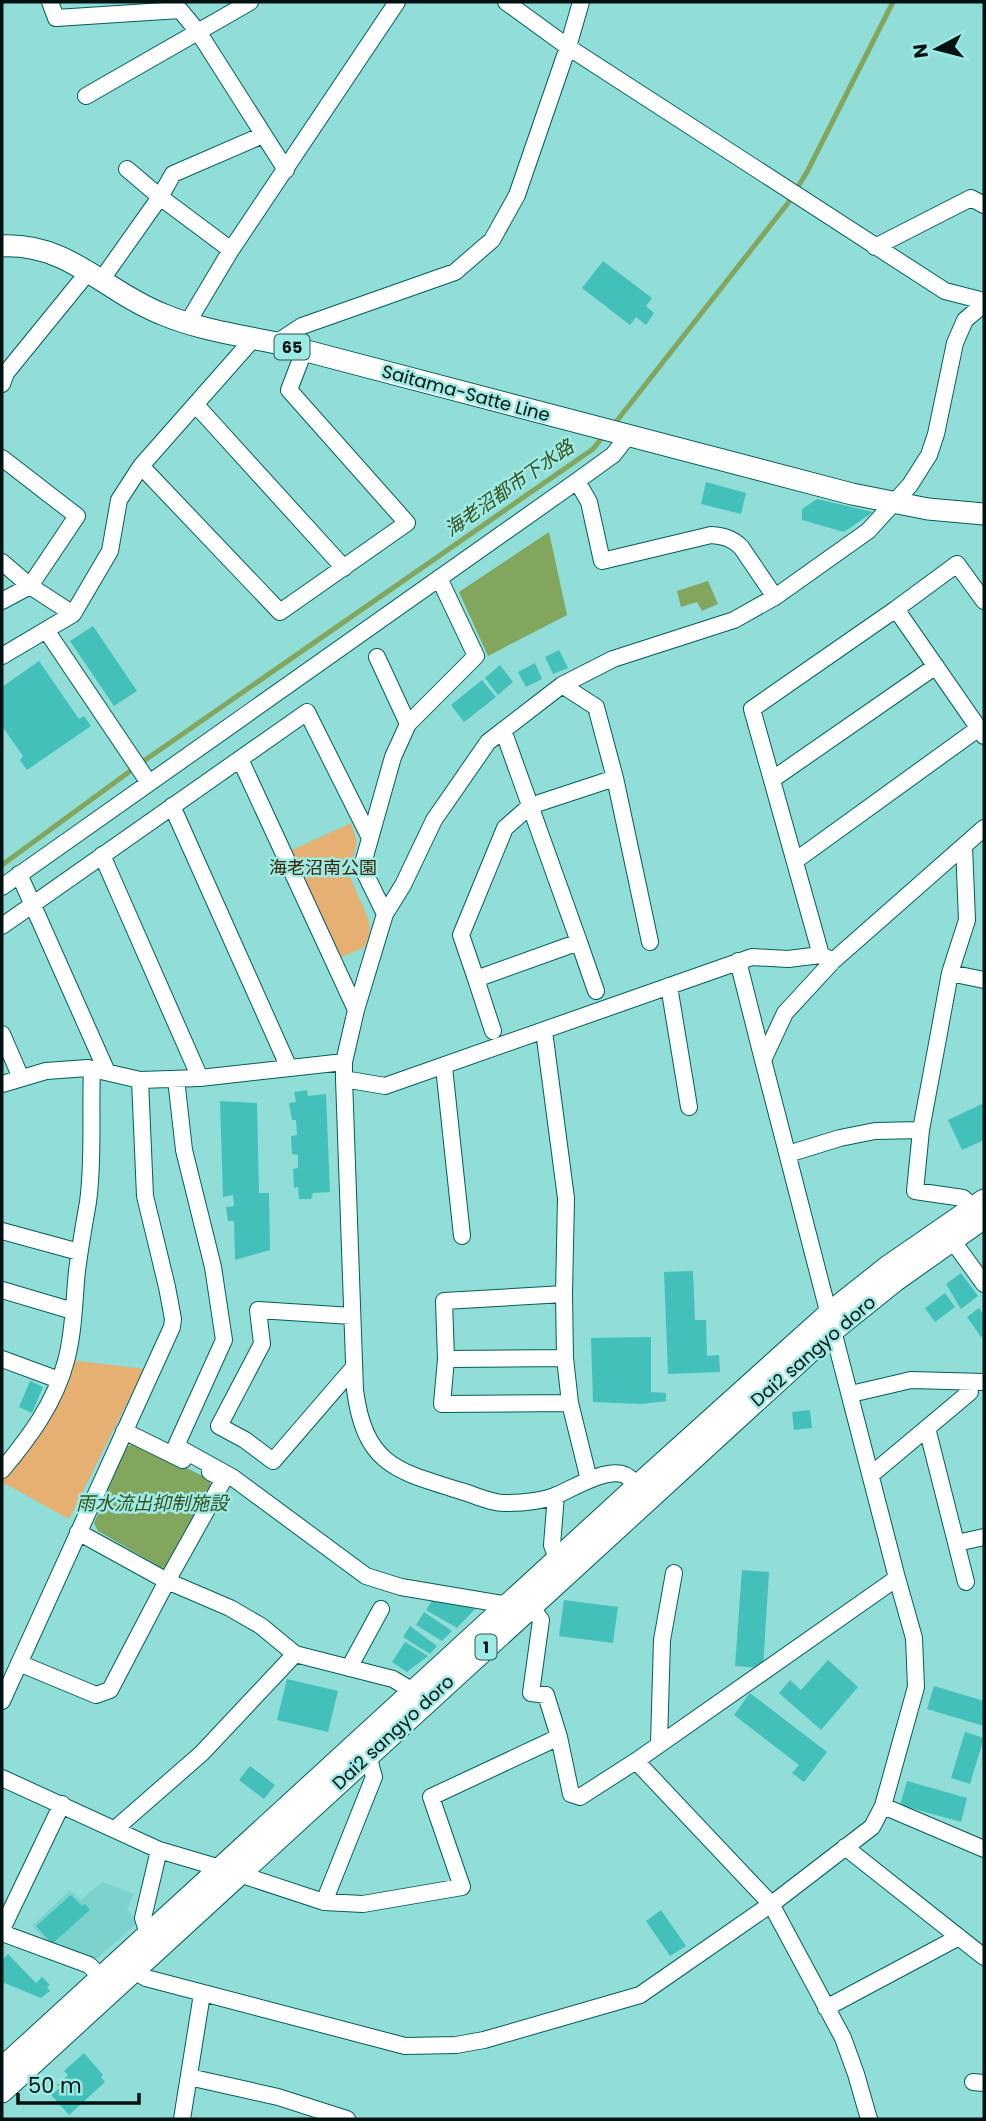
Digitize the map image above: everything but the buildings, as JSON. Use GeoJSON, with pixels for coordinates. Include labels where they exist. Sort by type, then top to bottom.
{"type":"FeatureCollection","features":[{"type":"Feature","properties":{"kind":"main road","name":"Saitama-Satte Line"},"geometry":{"type":"LineString","coordinates":[[2,246],[35,247],[61,256],[139,304],[188,322],[894,503],[984,514]]}},
{"type":"Feature","properties":{"kind":"main road","name":"Dai2 sangyo doro"},"geometry":{"type":"LineString","coordinates":[[2,2092],[134,1971],[230,1871],[413,1691],[638,1485],[832,1321],[952,1240],[981,1208]]}},
{"type":"Feature","properties":{"kind":"main road","name":"Dai2 sangyo doro"},"geometry":{"type":"LineString","coordinates":[[2,2068],[148,1934],[230,1871],[368,1755],[531,1606],[887,1267],[981,1208]]}},
{"type":"Feature","properties":{"kind":"street"},"geometry":{"type":"LineString","coordinates":[[50,2],[56,18],[180,10],[199,33],[286,170]]}},
{"type":"Feature","properties":{"kind":"street"},"geometry":{"type":"LineString","coordinates":[[86,96],[250,2]]}},
{"type":"Feature","properties":{"kind":"street"},"geometry":{"type":"LineString","coordinates":[[188,322],[231,250],[397,2]]}},
{"type":"Feature","properties":{"kind":"street"},"geometry":{"type":"LineString","coordinates":[[506,2],[568,47],[945,291],[984,302]]}},
{"type":"Feature","properties":{"kind":"street"},"geometry":{"type":"LineString","coordinates":[[276,343],[302,326],[455,272],[492,240],[517,195],[581,2]]}},
{"type":"Feature","properties":{"kind":"street"},"geometry":{"type":"LineString","coordinates":[[3,376],[95,275],[160,197],[173,174],[263,135]]}},
{"type":"Feature","properties":{"kind":"street"},"geometry":{"type":"LineString","coordinates":[[127,169],[231,250]]}},
{"type":"Feature","properties":{"kind":"street"},"geometry":{"type":"LineString","coordinates":[[875,247],[971,198],[984,205]]}},
{"type":"Feature","properties":{"kind":"street"},"geometry":{"type":"LineString","coordinates":[[638,1485],[624,1474],[609,1474],[556,1495],[504,1504],[421,1478],[393,1466],[372,1446],[358,1418],[352,1316],[344,1062],[356,1010],[385,914],[403,885],[434,820],[488,742],[562,685],[612,659],[734,620],[775,597],[868,531],[910,485],[929,456],[936,435],[955,343],[965,320],[984,302]]}},
{"type":"Feature","properties":{"kind":"street"},"geometry":{"type":"LineString","coordinates":[[2,656],[73,614],[110,551],[119,500],[141,466],[254,338]]}},
{"type":"Feature","properties":{"kind":"street"},"geometry":{"type":"LineString","coordinates":[[141,466],[281,612],[344,568],[407,523],[289,390],[304,351]]}},
{"type":"Feature","properties":{"kind":"street"},"geometry":{"type":"LineString","coordinates":[[196,405],[344,568]]}},
{"type":"Feature","properties":{"kind":"street"},"geometry":{"type":"LineString","coordinates":[[2,887],[146,779],[613,455],[612,432]]}},
{"type":"Feature","properties":{"kind":"street"},"geometry":{"type":"LineString","coordinates":[[2,458],[77,516],[30,586],[2,601]]}},
{"type":"Feature","properties":{"kind":"street"},"geometry":{"type":"LineString","coordinates":[[577,481],[589,502],[602,561],[711,535],[723,537],[741,547],[775,597]]}},
{"type":"Feature","properties":{"kind":"street"},"geometry":{"type":"LineString","coordinates":[[2,562],[30,586],[73,614]]}},
{"type":"Feature","properties":{"kind":"street"},"geometry":{"type":"LineString","coordinates":[[827,958],[795,861],[752,709],[957,564],[984,601]]}},
{"type":"Feature","properties":{"kind":"street"},"geometry":{"type":"LineString","coordinates":[[385,914],[362,867],[393,757],[408,724],[476,656],[439,578]]}},
{"type":"Feature","properties":{"kind":"street"},"geometry":{"type":"LineString","coordinates":[[795,861],[981,732],[896,609]]}},
{"type":"Feature","properties":{"kind":"street"},"geometry":{"type":"LineString","coordinates":[[46,630],[146,779]]}},
{"type":"Feature","properties":{"kind":"street"},"geometry":{"type":"LineString","coordinates":[[377,657],[408,724]]}},
{"type":"Feature","properties":{"kind":"street"},"geometry":{"type":"LineString","coordinates":[[773,779],[936,666]]}},
{"type":"Feature","properties":{"kind":"street"},"geometry":{"type":"LineString","coordinates":[[562,685],[596,707],[615,778],[650,942]]}},
{"type":"Feature","properties":{"kind":"street"},"geometry":{"type":"LineString","coordinates":[[2,926],[307,712],[370,838]]}},
{"type":"Feature","properties":{"kind":"street"},"geometry":{"type":"LineString","coordinates":[[503,730],[596,991]]}},
{"type":"Feature","properties":{"kind":"street"},"geometry":{"type":"LineString","coordinates":[[240,759],[356,1010]]}},
{"type":"Feature","properties":{"kind":"street"},"geometry":{"type":"LineString","coordinates":[[493,1031],[461,935],[505,828],[530,806],[615,778]]}},
{"type":"Feature","properties":{"kind":"street"},"geometry":{"type":"LineString","coordinates":[[172,806],[289,1068]]}},
{"type":"Feature","properties":{"kind":"street"},"geometry":{"type":"LineString","coordinates":[[763,1060],[785,1013],[827,958],[984,828]]}},
{"type":"Feature","properties":{"kind":"street"},"geometry":{"type":"LineString","coordinates":[[964,846],[967,920],[950,973],[921,1129],[915,1191],[963,1198],[981,1208]]}},
{"type":"Feature","properties":{"kind":"street"},"geometry":{"type":"LineString","coordinates":[[102,855],[200,1078]]}},
{"type":"Feature","properties":{"kind":"street"},"geometry":{"type":"LineString","coordinates":[[2,1470],[9,1449],[41,1418],[66,1361],[88,1202],[99,1070],[19,874]]}},
{"type":"Feature","properties":{"kind":"street"},"geometry":{"type":"LineString","coordinates":[[476,979],[579,942]]}},
{"type":"Feature","properties":{"kind":"street"},"geometry":{"type":"LineString","coordinates":[[344,1079],[386,1086],[752,957],[827,958]]}},
{"type":"Feature","properties":{"kind":"street"},"geometry":{"type":"LineString","coordinates":[[134,1971],[146,1979],[405,2046],[456,2045],[484,2040],[640,1995],[771,1904],[872,1827],[883,1806],[916,1687],[914,1638],[738,961]]}},
{"type":"Feature","properties":{"kind":"street"},"geometry":{"type":"LineString","coordinates":[[950,973],[984,980]]}},
{"type":"Feature","properties":{"kind":"street"},"geometry":{"type":"LineString","coordinates":[[670,986],[689,1107]]}},
{"type":"Feature","properties":{"kind":"street"},"geometry":{"type":"LineString","coordinates":[[544,1031],[566,1198],[565,1358],[570,1403],[589,1480]]}},
{"type":"Feature","properties":{"kind":"street"},"geometry":{"type":"LineString","coordinates":[[2,1034],[21,1078]]}},
{"type":"Feature","properties":{"kind":"street"},"geometry":{"type":"LineString","coordinates":[[2,1084],[46,1071],[99,1070],[140,1080],[176,1079],[344,1062]]}},
{"type":"Feature","properties":{"kind":"street"},"geometry":{"type":"LineString","coordinates":[[444,1067],[462,1236]]}},
{"type":"Feature","properties":{"kind":"street"},"geometry":{"type":"LineString","coordinates":[[176,1079],[184,1150],[213,1267],[225,1340],[176,1446],[232,1477],[366,1576],[401,1587],[508,1605]]}},
{"type":"Feature","properties":{"kind":"street"},"geometry":{"type":"LineString","coordinates":[[2,1701],[172,1327],[173,1319],[145,1196],[140,1080]]}},
{"type":"Feature","properties":{"kind":"street"},"geometry":{"type":"LineString","coordinates":[[788,1154],[875,1130],[921,1129]]}},
{"type":"Feature","properties":{"kind":"street"},"geometry":{"type":"LineString","coordinates":[[2,1231],[79,1252]]}},
{"type":"Feature","properties":{"kind":"street"},"geometry":{"type":"LineString","coordinates":[[952,1240],[984,1284]]}},
{"type":"Feature","properties":{"kind":"street"},"geometry":{"type":"LineString","coordinates":[[2,1290],[73,1311]]}},
{"type":"Feature","properties":{"kind":"street"},"geometry":{"type":"LineString","coordinates":[[564,1294],[444,1301],[446,1359],[442,1404],[570,1403]]}},
{"type":"Feature","properties":{"kind":"street"},"geometry":{"type":"LineString","coordinates":[[352,1316],[258,1310],[262,1344],[219,1426],[245,1440],[274,1461],[354,1367]]}},
{"type":"Feature","properties":{"kind":"street"},"geometry":{"type":"LineString","coordinates":[[446,1359],[565,1358]]}},
{"type":"Feature","properties":{"kind":"street"},"geometry":{"type":"LineString","coordinates":[[2,1359],[59,1380]]}},
{"type":"Feature","properties":{"kind":"street"},"geometry":{"type":"LineString","coordinates":[[852,1394],[911,1380],[984,1382]]}},
{"type":"Feature","properties":{"kind":"street"},"geometry":{"type":"LineString","coordinates":[[872,1474],[970,1392]]}},
{"type":"Feature","properties":{"kind":"street"},"geometry":{"type":"LineString","coordinates":[[927,1428],[966,1582]]}},
{"type":"Feature","properties":{"kind":"street"},"geometry":{"type":"LineString","coordinates":[[19,1663],[96,1695],[110,1690],[224,1479],[124,1431]]}},
{"type":"Feature","properties":{"kind":"street"},"geometry":{"type":"LineString","coordinates":[[556,1495],[552,1545],[557,1559]]}},
{"type":"Feature","properties":{"kind":"street"},"geometry":{"type":"LineString","coordinates":[[78,1532],[167,1581],[230,1608],[261,1626],[295,1654],[394,1679],[413,1691]]}},
{"type":"Feature","properties":{"kind":"street"},"geometry":{"type":"LineString","coordinates":[[957,1544],[984,1537]]}},
{"type":"Feature","properties":{"kind":"street"},"geometry":{"type":"LineString","coordinates":[[659,1743],[662,1640],[674,1573]]}},
{"type":"Feature","properties":{"kind":"street"},"geometry":{"type":"LineString","coordinates":[[531,1606],[541,1619],[531,1693],[546,1695],[559,1737],[571,1794],[580,1797],[636,1761],[897,1578]]}},
{"type":"Feature","properties":{"kind":"street"},"geometry":{"type":"LineString","coordinates":[[349,1668],[381,1609]]}},
{"type":"Feature","properties":{"kind":"street"},"geometry":{"type":"LineString","coordinates":[[115,1829],[202,1753],[295,1654]]}},
{"type":"Feature","properties":{"kind":"street"},"geometry":{"type":"LineString","coordinates":[[2,1778],[159,1850],[324,1902],[362,1904],[462,1887],[430,1797],[559,1737]]}},
{"type":"Feature","properties":{"kind":"street"},"geometry":{"type":"LineString","coordinates":[[324,1902],[374,1777],[368,1755]]}},
{"type":"Feature","properties":{"kind":"street"},"geometry":{"type":"LineString","coordinates":[[636,1761],[771,1904],[843,2038],[869,2119]]}},
{"type":"Feature","properties":{"kind":"street"},"geometry":{"type":"LineString","coordinates":[[62,1804],[2,1931],[89,1965],[101,1976]]}},
{"type":"Feature","properties":{"kind":"street"},"geometry":{"type":"LineString","coordinates":[[883,1806],[984,1849]]}},
{"type":"Feature","properties":{"kind":"street"},"geometry":{"type":"LineString","coordinates":[[845,1847],[984,1957]]}},
{"type":"Feature","properties":{"kind":"street"},"geometry":{"type":"LineString","coordinates":[[148,1934],[143,1918],[159,1850]]}},
{"type":"Feature","properties":{"kind":"street"},"geometry":{"type":"LineString","coordinates":[[826,2008],[959,1937]]}},
{"type":"Feature","properties":{"kind":"street"},"geometry":{"type":"LineString","coordinates":[[182,2119],[202,1994]]}},
{"type":"Feature","properties":{"kind":"street"},"geometry":{"type":"LineString","coordinates":[[189,2077],[278,2097],[347,2119]]}},
{"type":"Feature","properties":{"kind":"shaded area"},"geometry":{"type":"Polygon","coordinates":[[[102,1882],[134,1894],[127,1909],[137,1923],[92,1963],[51,1946],[32,1926],[70,1890],[81,1900],[102,1882]]]}},
{"type":"Feature","properties":{"kind":"green space","name":"海老沼南公園"},"geometry":{"type":"Polygon","coordinates":[[[351,823],[357,842],[349,875],[368,918],[370,931],[365,947],[335,960],[288,852],[351,823]]]}},
{"type":"Feature","properties":{"kind":"green space"},"geometry":{"type":"Polygon","coordinates":[[[71,1360],[144,1369],[69,1519],[2,1482],[2,1478],[47,1419],[71,1360]]]}},
{"type":"Feature","properties":{"kind":"water"},"geometry":{"type":"Polygon","coordinates":[[[549,532],[567,615],[488,656],[459,592],[549,532]]]}},
{"type":"Feature","properties":{"kind":"water"},"geometry":{"type":"Polygon","coordinates":[[[708,581],[718,604],[702,611],[697,602],[681,607],[677,591],[708,581]]]}},
{"type":"Feature","properties":{"kind":"water","name":"雨水流出抑制施設"},"geometry":{"type":"Polygon","coordinates":[[[135,1443],[209,1479],[212,1488],[170,1564],[162,1568],[98,1531],[94,1523],[126,1447],[135,1443]]]}},
{"type":"Feature","properties":{"kind":"waterway","name":"海老沼都市下水路"},"geometry":{"type":"LineString","coordinates":[[612,427],[788,203],[807,172],[893,2]]}},
{"type":"Feature","properties":{"kind":"waterway","name":"海老沼都市下水路"},"geometry":{"type":"LineString","coordinates":[[2,865],[148,758],[593,449],[605,434]]}}]}
